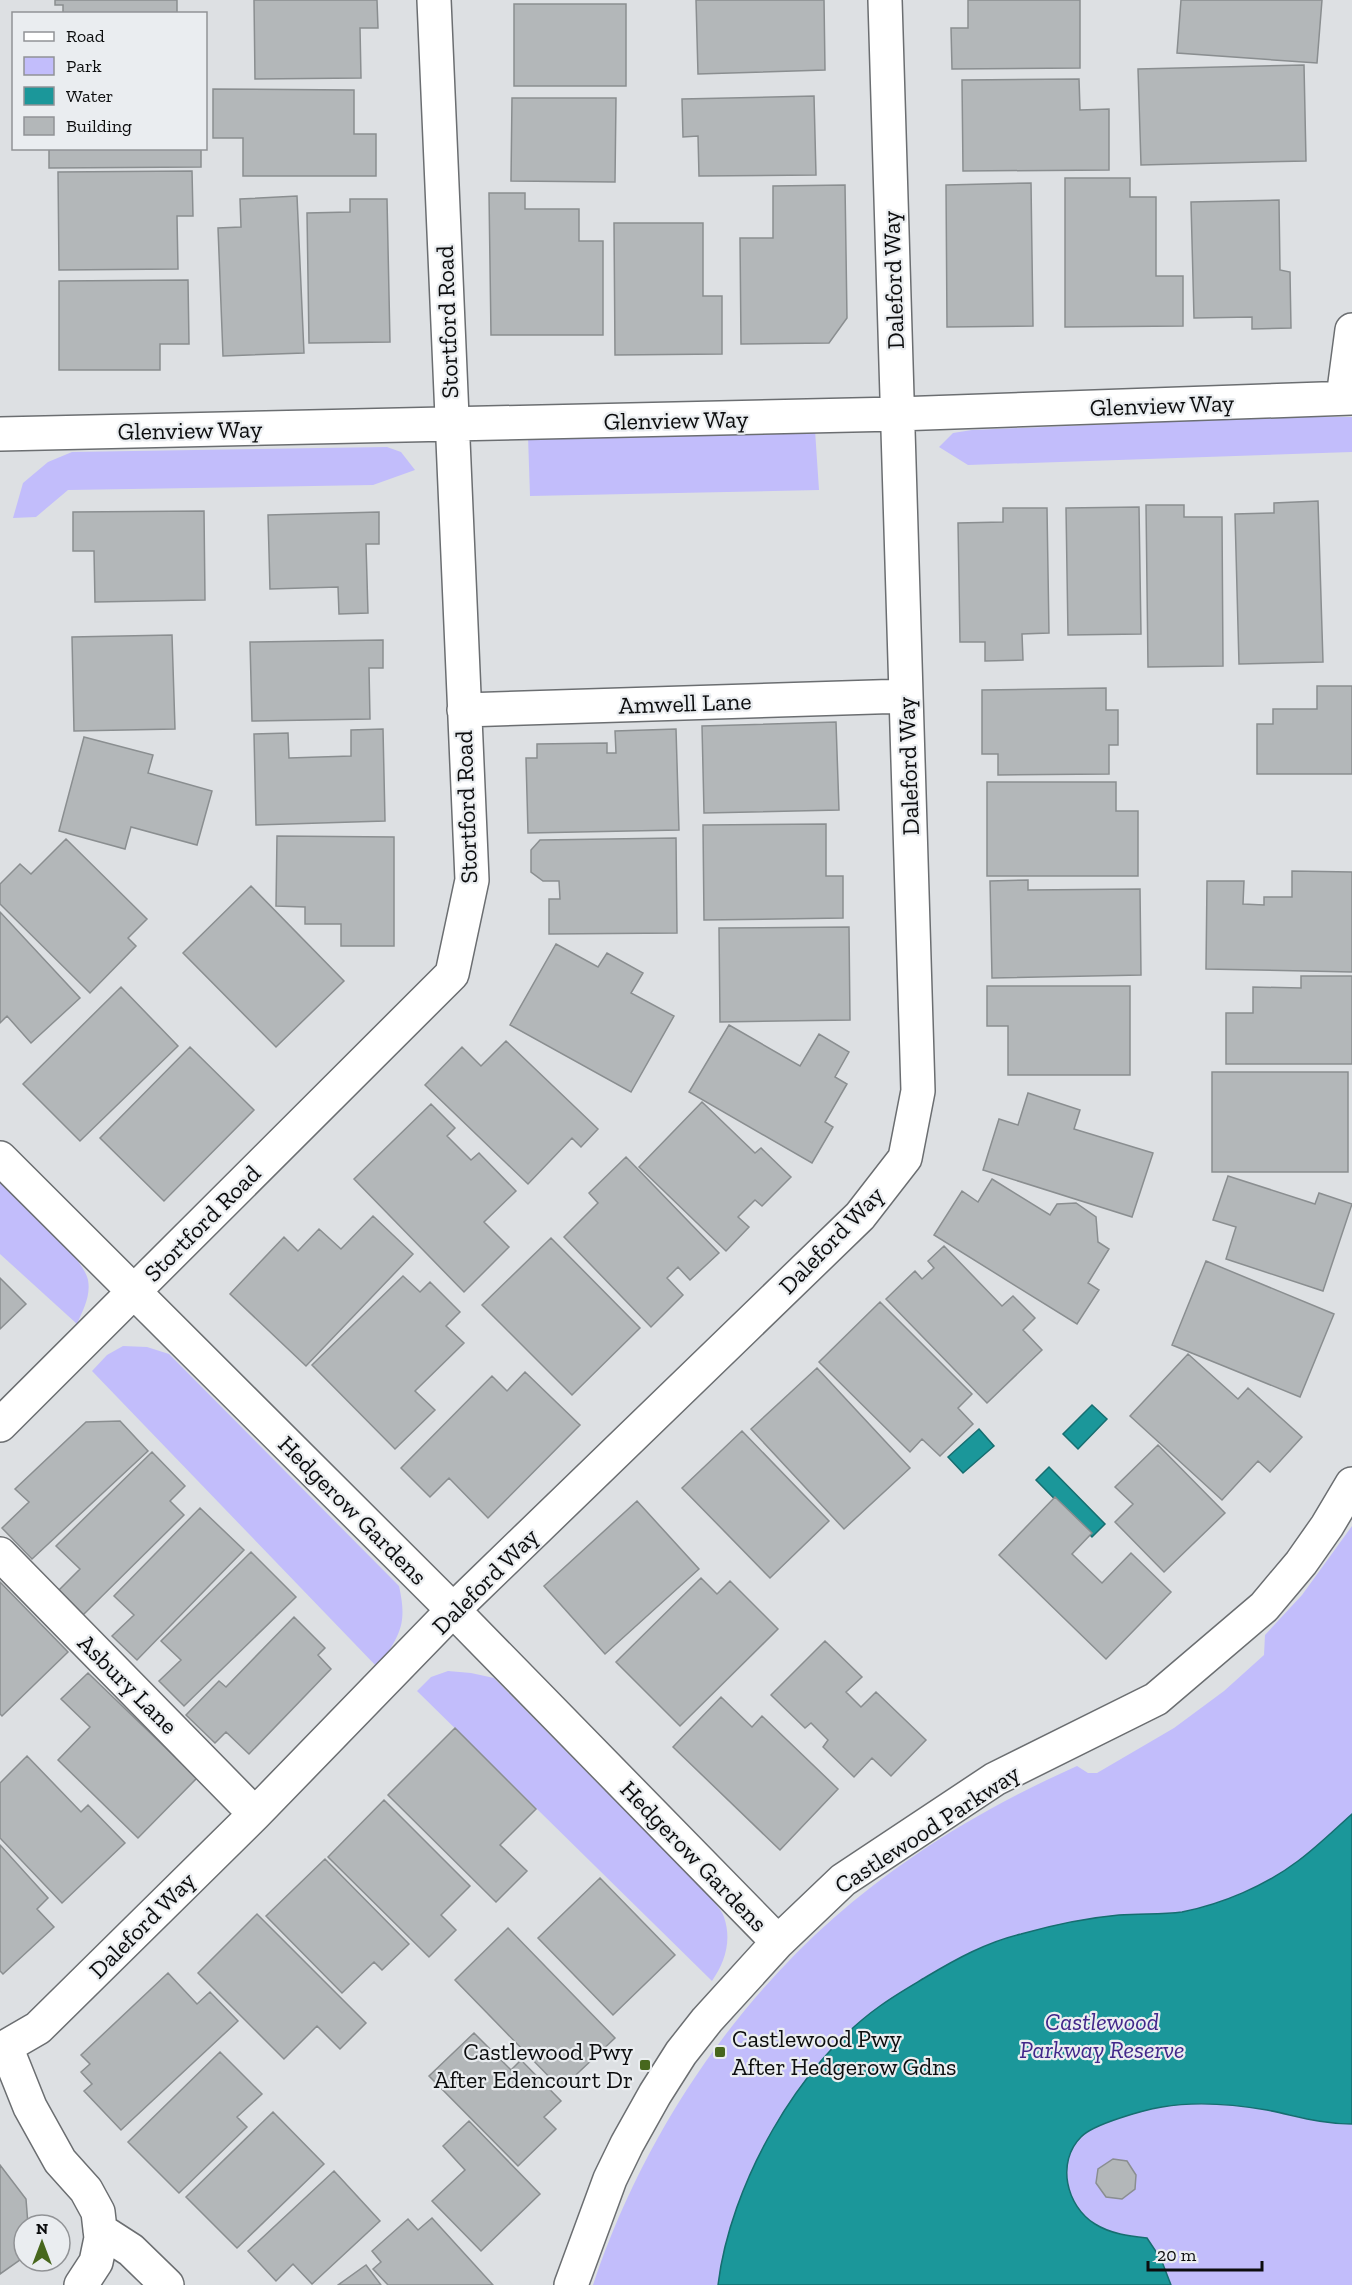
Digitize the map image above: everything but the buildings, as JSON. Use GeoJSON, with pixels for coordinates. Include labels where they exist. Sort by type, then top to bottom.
{"type":"FeatureCollection","features":[{"type":"Feature","properties":{"kind":"street","name":"Stortford Road"},"geometry":{"type":"LineString","coordinates":[[0,1425],[452,974],[472,880],[434,0]]}},
{"type":"Feature","properties":{"kind":"street","name":"Daleford Way"},"geometry":{"type":"LineString","coordinates":[[3,2048],[38,2028],[255,1814],[453,1610],[860,1216],[905,1158],[918,1091],[885,0]]}},
{"type":"Feature","properties":{"kind":"street"},"geometry":{"type":"LineString","coordinates":[[1348,398],[1352,330]]}},
{"type":"Feature","properties":{"kind":"street","name":"Glenview Way"},"geometry":{"type":"LineString","coordinates":[[0,434],[897,414],[1348,398]]}},
{"type":"Feature","properties":{"kind":"street","name":"Amwell Lane"},"geometry":{"type":"LineString","coordinates":[[464,710],[906,696]]}},
{"type":"Feature","properties":{"kind":"street","name":"Hedgerow Gardens"},"geometry":{"type":"LineString","coordinates":[[0,1158],[453,1610],[778,1942]]}},
{"type":"Feature","properties":{"kind":"street","name":"Castlewood Parkway"},"geometry":{"type":"LineString","coordinates":[[571,2285],[610,2179],[656,2094],[681,2054],[707,2020],[778,1942],[843,1880],[995,1779],[1156,1699],[1264,1607],[1328,1526],[1352,1484]]}},
{"type":"Feature","properties":{"kind":"street","name":"Asbury Lane"},"geometry":{"type":"LineString","coordinates":[[0,1554],[255,1814]]}},
{"type":"Feature","properties":{"kind":"street"},"geometry":{"type":"LineString","coordinates":[[3,2048],[30,2107],[60,2161],[86,2190],[98,2212],[101,2238],[96,2262],[81,2285]]}},
{"type":"Feature","properties":{"kind":"street"},"geometry":{"type":"LineString","coordinates":[[100,2230],[131,2250],[167,2285]]}},
{"type":"Feature","properties":{"kind":"green space"},"geometry":{"type":"Polygon","coordinates":[[[1278,417],[1352,417],[1352,452],[968,465],[939,447],[953,433],[972,430],[1278,417]]]}},
{"type":"Feature","properties":{"kind":"green space"},"geometry":{"type":"Polygon","coordinates":[[[815,430],[819,490],[530,496],[528,436],[815,430]]]}},
{"type":"Feature","properties":{"kind":"green space"},"geometry":{"type":"Polygon","coordinates":[[[387,447],[401,452],[415,470],[373,485],[68,490],[36,517],[13,518],[23,483],[48,462],[72,452],[387,447]]]}},
{"type":"Feature","properties":{"kind":"green space"},"geometry":{"type":"Polygon","coordinates":[[[0,1179],[50,1228],[84,1270],[88,1280],[88,1292],[77,1324],[0,1254],[0,1179]]]}},
{"type":"Feature","properties":{"kind":"green space"},"geometry":{"type":"Polygon","coordinates":[[[123,1346],[147,1347],[169,1354],[399,1586],[402,1600],[400,1630],[378,1668],[92,1371],[107,1355],[123,1346]]]}},
{"type":"Feature","properties":{"kind":"green space","name":"Castlewood Parkway Reserve"},"geometry":{"type":"Polygon","coordinates":[[[1352,1526],[1352,2285],[593,2285],[617,2222],[646,2160],[680,2101],[718,2044],[761,1991],[808,1942],[859,1896],[953,1831],[1014,1796],[1077,1766],[1088,1773],[1097,1773],[1174,1728],[1224,1691],[1264,1655],[1265,1635],[1302,1595],[1352,1526]]]}},
{"type":"Feature","properties":{"kind":"green space"},"geometry":{"type":"Polygon","coordinates":[[[448,1671],[494,1678],[711,1898],[723,1915],[727,1934],[724,1959],[712,1981],[417,1691],[431,1677],[448,1671]]]}},
{"type":"Feature","properties":{"kind":"water"},"geometry":{"type":"Polygon","coordinates":[[[1092,1405],[1107,1419],[1078,1449],[1063,1434],[1092,1405]]]}},
{"type":"Feature","properties":{"kind":"water"},"geometry":{"type":"Polygon","coordinates":[[[979,1429],[994,1446],[963,1473],[948,1457],[979,1429]]]}},
{"type":"Feature","properties":{"kind":"water"},"geometry":{"type":"Polygon","coordinates":[[[1049,1467],[1105,1524],[1092,1537],[1036,1480],[1049,1467]]]}},
{"type":"Feature","properties":{"kind":"water"},"geometry":{"type":"Polygon","coordinates":[[[1352,1814],[1352,2124],[1319,2121],[1241,2106],[1175,2105],[1132,2114],[1096,2127],[1081,2137],[1073,2147],[1067,2171],[1071,2195],[1077,2206],[1095,2224],[1107,2230],[1147,2238],[1161,2259],[1171,2285],[718,2285],[725,2247],[737,2207],[753,2168],[773,2130],[796,2093],[822,2060],[850,2031],[880,2006],[960,1958],[1008,1937],[1094,1918],[1182,1912],[1243,1893],[1298,1861],[1352,1814]]]}},
{"type":"Feature","properties":{"kind":"place","name":"Castlewood Pwy After Hedgerow Gdns"},"geometry":{"type":"Point","coordinates":[720,2052]}},
{"type":"Feature","properties":{"kind":"place","name":"Castlewood Pwy After Edencourt Dr"},"geometry":{"type":"Point","coordinates":[645,2065]}}]}
